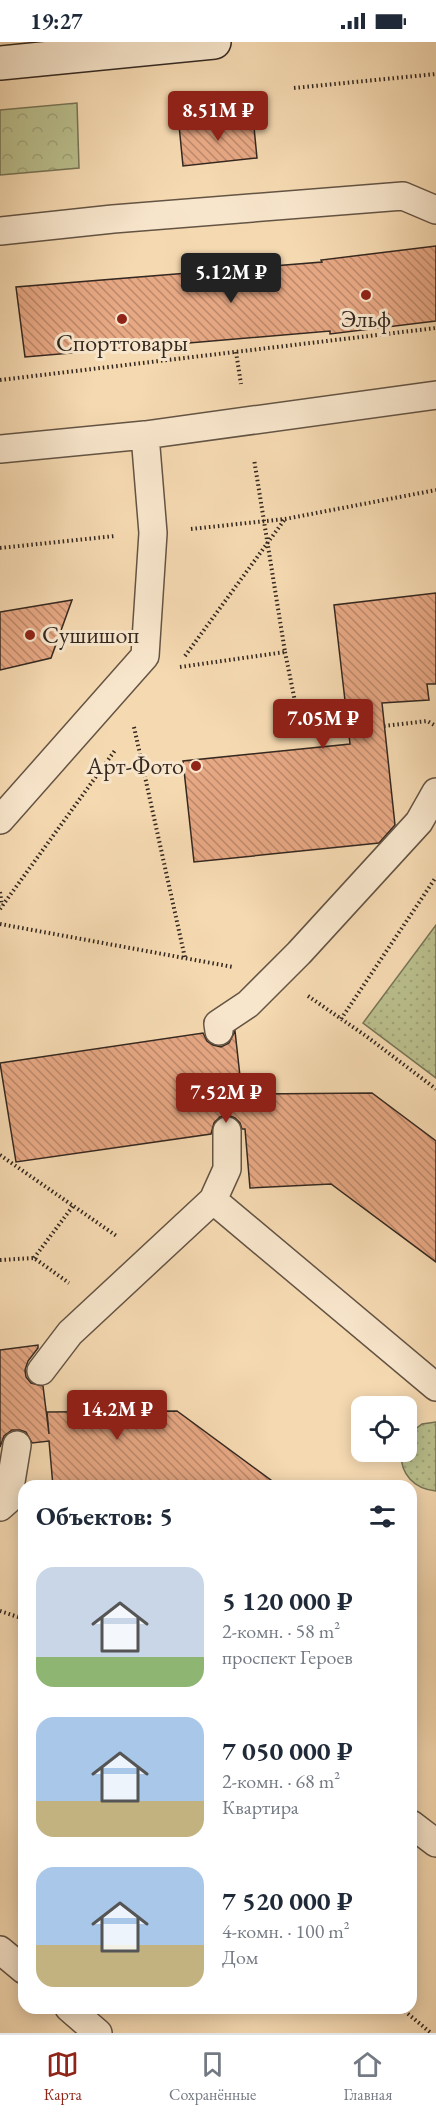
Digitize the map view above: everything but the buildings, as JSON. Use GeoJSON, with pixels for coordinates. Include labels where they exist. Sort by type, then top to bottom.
{"type":"FeatureCollection","features":[{"type":"Feature","properties":{"kind":"main road"},"geometry":{"type":"LineString","coordinates":[[0,63],[214,42]]}},
{"type":"Feature","properties":{"kind":"lane"},"geometry":{"type":"LineString","coordinates":[[0,231],[113,219],[403,196],[436,210]]}},
{"type":"Feature","properties":{"kind":"lane"},"geometry":{"type":"LineString","coordinates":[[0,449],[145,435],[436,395]]}},
{"type":"Feature","properties":{"kind":"lane"},"geometry":{"type":"LineString","coordinates":[[0,820],[145,656],[153,533],[145,435]]}},
{"type":"Feature","properties":{"kind":"lane"},"geometry":{"type":"LineString","coordinates":[[219,1031],[218,1024],[248,1004],[374,872],[419,822],[436,792]]}},
{"type":"Feature","properties":{"kind":"lane"},"geometry":{"type":"LineString","coordinates":[[41,1371],[70,1333],[213,1200],[227,1169],[227,1131]]}},
{"type":"Feature","properties":{"kind":"lane"},"geometry":{"type":"LineString","coordinates":[[213,1200],[436,1387]]}},
{"type":"Feature","properties":{"kind":"lane"},"geometry":{"type":"LineString","coordinates":[[11,1507],[17,1445]]}},
{"type":"Feature","properties":{"kind":"lane"},"geometry":{"type":"LineString","coordinates":[[417,1829],[436,1844]]}},
{"type":"Feature","properties":{"kind":"lane"},"geometry":{"type":"LineString","coordinates":[[0,1950],[18,1965]]}},
{"type":"Feature","properties":{"kind":"lane"},"geometry":{"type":"LineString","coordinates":[[76,2014],[98,2033]]}},
{"type":"Feature","properties":{"kind":"path"},"geometry":{"type":"LineString","coordinates":[[294,88],[436,74]]}},
{"type":"Feature","properties":{"kind":"path"},"geometry":{"type":"LineString","coordinates":[[0,380],[436,328]]}},
{"type":"Feature","properties":{"kind":"path"},"geometry":{"type":"LineString","coordinates":[[0,548],[285,519],[436,489]]}},
{"type":"Feature","properties":{"kind":"path"},"geometry":{"type":"LineString","coordinates":[[269,542],[285,652],[302,731],[364,727]]}},
{"type":"Feature","properties":{"kind":"path"},"geometry":{"type":"LineString","coordinates":[[177,667],[285,652]]}},
{"type":"Feature","properties":{"kind":"path"},"geometry":{"type":"LineString","coordinates":[[384,726],[427,721],[436,726]]}},
{"type":"Feature","properties":{"kind":"path"},"geometry":{"type":"LineString","coordinates":[[134,726],[185,958]]}},
{"type":"Feature","properties":{"kind":"path"},"geometry":{"type":"LineString","coordinates":[[341,1019],[436,877]]}},
{"type":"Feature","properties":{"kind":"path"},"geometry":{"type":"LineString","coordinates":[[0,892],[2,906]]}},
{"type":"Feature","properties":{"kind":"path"},"geometry":{"type":"LineString","coordinates":[[0,1155],[149,1259]]}},
{"type":"Feature","properties":{"kind":"path"},"geometry":{"type":"LineString","coordinates":[[34,1258],[73,1206]]}},
{"type":"Feature","properties":{"kind":"path"},"geometry":{"type":"LineString","coordinates":[[0,1260],[34,1258],[99,1305]]}},
{"type":"Feature","properties":{"kind":"path"},"geometry":{"type":"LineString","coordinates":[[0,1611],[18,1617]]}},
{"type":"Feature","properties":{"kind":"path"},"geometry":{"type":"LineString","coordinates":[[409,2014],[431,2033]]}},
{"type":"Feature","properties":{"kind":"green space"},"geometry":{"type":"Polygon","coordinates":[[[77,103],[79,168],[0,175],[0,110],[77,103]]]}},
{"type":"Feature","properties":{"kind":"green space"},"geometry":{"type":"Polygon","coordinates":[[[436,925],[436,1078],[363,1023],[436,925]]]}},
{"type":"Feature","properties":{"kind":"green space"},"geometry":{"type":"Polygon","coordinates":[[[436,1422],[436,1491],[417,1485],[417,1480],[411,1480],[403,1467],[402,1462],[417,1462],[417,1428],[422,1424],[436,1422]]]}},
{"type":"Feature","properties":{"kind":"place","name":"Эльф"},"geometry":{"type":"Point","coordinates":[366,295]}},
{"type":"Feature","properties":{"kind":"place","name":"Спорттовары"},"geometry":{"type":"Point","coordinates":[122,319]}},
{"type":"Feature","properties":{"kind":"place","name":"Сушишоп"},"geometry":{"type":"Point","coordinates":[30,635]}},
{"type":"Feature","properties":{"kind":"place","name":"Арт-Фото"},"geometry":{"type":"Point","coordinates":[196,766]}}]}
